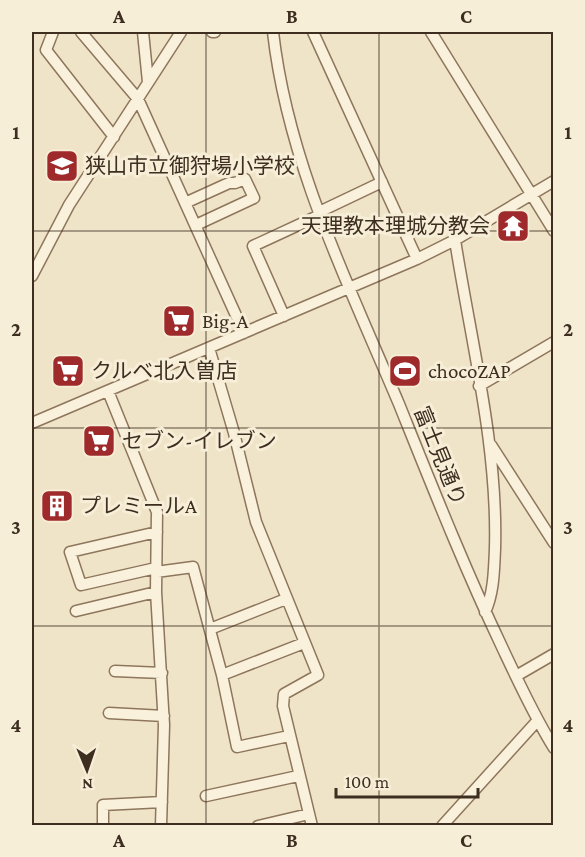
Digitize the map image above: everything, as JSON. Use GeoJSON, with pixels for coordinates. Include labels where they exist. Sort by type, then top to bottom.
{"type":"FeatureCollection","features":[{"type":"Feature","properties":{"kind":"street"},"geometry":{"type":"LineString","coordinates":[[52,32],[46,50],[114,137]]}},
{"type":"Feature","properties":{"kind":"street"},"geometry":{"type":"LineString","coordinates":[[81,32],[138,99],[244,333]]}},
{"type":"Feature","properties":{"kind":"street"},"geometry":{"type":"LineString","coordinates":[[143,32],[148,82]]}},
{"type":"Feature","properties":{"kind":"street"},"geometry":{"type":"LineString","coordinates":[[32,276],[69,205],[181,32]]}},
{"type":"Feature","properties":{"kind":"street","name":"富士見通り"},"geometry":{"type":"LineString","coordinates":[[273,32],[280,82],[291,129],[319,214],[485,612],[552,744]]}},
{"type":"Feature","properties":{"kind":"street"},"geometry":{"type":"LineString","coordinates":[[313,32],[417,259]]}},
{"type":"Feature","properties":{"kind":"street"},"geometry":{"type":"LineString","coordinates":[[431,32],[554,231]]}},
{"type":"Feature","properties":{"kind":"street"},"geometry":{"type":"LineString","coordinates":[[185,203],[229,183],[245,179],[254,198],[196,225]]}},
{"type":"Feature","properties":{"kind":"street"},"geometry":{"type":"LineString","coordinates":[[284,316],[253,246],[382,182]]}},
{"type":"Feature","properties":{"kind":"street"},"geometry":{"type":"LineString","coordinates":[[32,423],[417,259],[455,240],[554,182]]}},
{"type":"Feature","properties":{"kind":"street"},"geometry":{"type":"LineString","coordinates":[[455,240],[489,442],[496,514],[491,597],[485,612]]}},
{"type":"Feature","properties":{"kind":"street"},"geometry":{"type":"LineString","coordinates":[[479,386],[554,342]]}},
{"type":"Feature","properties":{"kind":"street"},"geometry":{"type":"LineString","coordinates":[[209,348],[234,433],[256,522],[318,675],[284,694],[283,706],[310,820],[258,825]]}},
{"type":"Feature","properties":{"kind":"street"},"geometry":{"type":"LineString","coordinates":[[108,391],[157,512],[156,592],[164,716],[161,825]]}},
{"type":"Feature","properties":{"kind":"street"},"geometry":{"type":"LineString","coordinates":[[489,442],[554,543]]}},
{"type":"Feature","properties":{"kind":"street"},"geometry":{"type":"LineString","coordinates":[[157,532],[70,552],[81,585],[156,570],[194,567],[222,675],[237,747],[289,736]]}},
{"type":"Feature","properties":{"kind":"street"},"geometry":{"type":"LineString","coordinates":[[76,610],[156,592]]}},
{"type":"Feature","properties":{"kind":"street"},"geometry":{"type":"LineString","coordinates":[[210,629],[286,599]]}},
{"type":"Feature","properties":{"kind":"street"},"geometry":{"type":"LineString","coordinates":[[222,675],[304,643]]}},
{"type":"Feature","properties":{"kind":"street"},"geometry":{"type":"LineString","coordinates":[[516,676],[554,654]]}},
{"type":"Feature","properties":{"kind":"street"},"geometry":{"type":"LineString","coordinates":[[114,671],[162,673]]}},
{"type":"Feature","properties":{"kind":"street"},"geometry":{"type":"LineString","coordinates":[[109,713],[164,716]]}},
{"type":"Feature","properties":{"kind":"street"},"geometry":{"type":"LineString","coordinates":[[442,825],[538,720]]}},
{"type":"Feature","properties":{"kind":"street"},"geometry":{"type":"LineString","coordinates":[[206,796],[298,776]]}},
{"type":"Feature","properties":{"kind":"street"},"geometry":{"type":"LineString","coordinates":[[103,825],[103,805],[162,802]]}},
{"type":"Feature","properties":{"kind":"place","name":"狭山市立御狩場小学校"},"geometry":{"type":"Point","coordinates":[62,166]}},
{"type":"Feature","properties":{"kind":"place","name":"天理教本理城分教会"},"geometry":{"type":"Point","coordinates":[513,226]}},
{"type":"Feature","properties":{"kind":"place","name":"Big-A"},"geometry":{"type":"Point","coordinates":[179,321]}},
{"type":"Feature","properties":{"kind":"place","name":"クルベ北入曽店"},"geometry":{"type":"Point","coordinates":[68,371]}},
{"type":"Feature","properties":{"kind":"place","name":"chocoZAP"},"geometry":{"type":"Point","coordinates":[405,371]}},
{"type":"Feature","properties":{"kind":"place","name":"セブン-イレブン"},"geometry":{"type":"Point","coordinates":[99,441]}},
{"type":"Feature","properties":{"kind":"place","name":"プレミールA"},"geometry":{"type":"Point","coordinates":[57,506]}}]}
